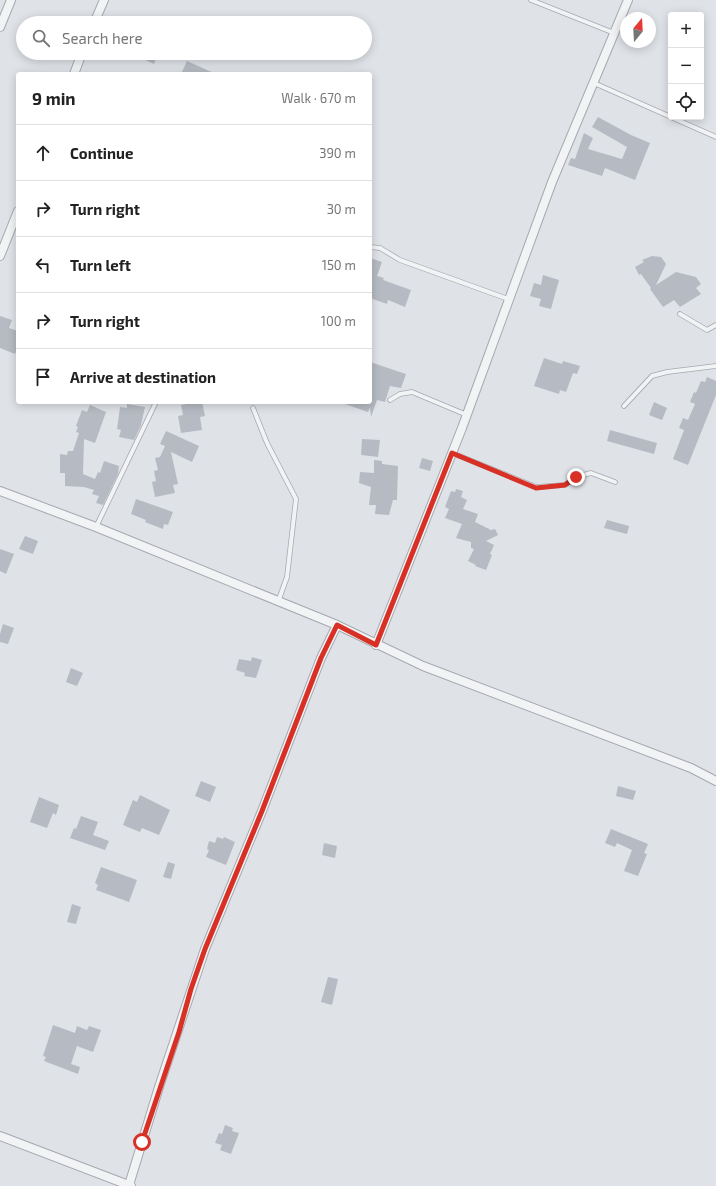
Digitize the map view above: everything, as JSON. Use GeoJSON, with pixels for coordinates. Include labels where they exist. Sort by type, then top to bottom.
{"type":"FeatureCollection","features":[{"type":"Feature","properties":{"kind":"street"},"geometry":{"type":"LineString","coordinates":[[0,27],[11,0]]}},
{"type":"Feature","properties":{"kind":"street"},"geometry":{"type":"LineString","coordinates":[[97,16],[104,0]]}},
{"type":"Feature","properties":{"kind":"street"},"geometry":{"type":"LineString","coordinates":[[376,645],[452,453],[552,182],[628,0]]}},
{"type":"Feature","properties":{"kind":"street"},"geometry":{"type":"LineString","coordinates":[[75,72],[79,60]]}},
{"type":"Feature","properties":{"kind":"street"},"geometry":{"type":"LineString","coordinates":[[0,256],[16,216]]}},
{"type":"Feature","properties":{"kind":"street"},"geometry":{"type":"LineString","coordinates":[[0,491],[96,527],[337,625],[376,645],[423,666],[691,768],[716,781]]}},
{"type":"Feature","properties":{"kind":"street"},"geometry":{"type":"LineString","coordinates":[[0,1136],[120,1184],[130,1186],[159,1087],[205,949],[265,804],[321,658],[337,625]]}},
{"type":"Feature","properties":{"kind":"lane"},"geometry":{"type":"LineString","coordinates":[[531,0],[615,34]]}},
{"type":"Feature","properties":{"kind":"lane"},"geometry":{"type":"LineString","coordinates":[[594,83],[716,137]]}},
{"type":"Feature","properties":{"kind":"lane"},"geometry":{"type":"LineString","coordinates":[[372,247],[380,248],[400,260],[508,299]]}},
{"type":"Feature","properties":{"kind":"lane"},"geometry":{"type":"LineString","coordinates":[[680,314],[707,330],[716,325]]}},
{"type":"Feature","properties":{"kind":"lane"},"geometry":{"type":"LineString","coordinates":[[624,406],[652,376],[667,372],[716,366]]}},
{"type":"Feature","properties":{"kind":"lane"},"geometry":{"type":"LineString","coordinates":[[390,400],[400,394],[412,392],[466,415]]}},
{"type":"Feature","properties":{"kind":"lane"},"geometry":{"type":"LineString","coordinates":[[96,527],[155,404]]}},
{"type":"Feature","properties":{"kind":"lane"},"geometry":{"type":"LineString","coordinates":[[254,408],[267,444],[296,499],[287,577],[278,602]]}},
{"type":"Feature","properties":{"kind":"lane"},"geometry":{"type":"LineString","coordinates":[[452,453],[536,488],[565,485],[576,477],[591,473],[615,482]]}},
{"type":"Feature","properties":{"kind":"building"},"geometry":{"type":"Polygon","coordinates":[[[145,60],[155,60],[154,64],[145,60]]]}},
{"type":"Feature","properties":{"kind":"building"},"geometry":{"type":"Polygon","coordinates":[[[187,61],[212,72],[182,72],[187,61]]]}},
{"type":"Feature","properties":{"kind":"building"},"geometry":{"type":"Polygon","coordinates":[[[598,117],[631,135],[650,143],[635,180],[605,168],[602,176],[568,165],[571,158],[575,159],[584,133],[593,138],[588,149],[622,159],[627,147],[592,127],[598,117]]]}},
{"type":"Feature","properties":{"kind":"building"},"geometry":{"type":"Polygon","coordinates":[[[652,256],[661,257],[666,264],[656,285],[676,272],[696,277],[701,284],[696,288],[701,294],[680,307],[674,300],[663,307],[641,274],[639,275],[635,267],[644,262],[642,260],[652,256]]]}},
{"type":"Feature","properties":{"kind":"building"},"geometry":{"type":"Polygon","coordinates":[[[372,259],[382,262],[377,276],[384,278],[383,280],[411,290],[405,307],[388,300],[387,304],[372,299],[372,259]]]}},
{"type":"Feature","properties":{"kind":"building"},"geometry":{"type":"Polygon","coordinates":[[[543,275],[559,280],[551,309],[539,306],[541,299],[530,296],[534,283],[541,285],[543,275]]]}},
{"type":"Feature","properties":{"kind":"building"},"geometry":{"type":"Polygon","coordinates":[[[0,316],[12,320],[9,328],[16,330],[16,352],[15,354],[0,348],[0,316]]]}},
{"type":"Feature","properties":{"kind":"building"},"geometry":{"type":"Polygon","coordinates":[[[544,358],[562,364],[563,361],[580,366],[577,374],[573,373],[566,392],[560,390],[559,394],[534,386],[544,358]]]}},
{"type":"Feature","properties":{"kind":"building"},"geometry":{"type":"Polygon","coordinates":[[[372,363],[406,374],[401,388],[390,386],[385,402],[377,400],[371,417],[370,408],[368,412],[345,404],[372,404],[372,363]]]}},
{"type":"Feature","properties":{"kind":"building"},"geometry":{"type":"Polygon","coordinates":[[[707,377],[716,381],[716,395],[688,465],[673,459],[684,430],[679,428],[683,418],[688,420],[695,404],[690,402],[694,392],[696,393],[701,381],[705,382],[707,377]]]}},
{"type":"Feature","properties":{"kind":"building"},"geometry":{"type":"Polygon","coordinates":[[[654,402],[667,408],[662,420],[649,415],[654,402]]]}},
{"type":"Feature","properties":{"kind":"building"},"geometry":{"type":"Polygon","coordinates":[[[127,404],[145,407],[141,425],[134,440],[119,437],[121,430],[117,429],[120,407],[127,408],[127,404]]]}},
{"type":"Feature","properties":{"kind":"building"},"geometry":{"type":"Polygon","coordinates":[[[202,404],[205,416],[200,417],[202,430],[181,433],[178,416],[183,415],[181,405],[202,404]]]}},
{"type":"Feature","properties":{"kind":"building"},"geometry":{"type":"Polygon","coordinates":[[[90,405],[106,412],[95,443],[84,439],[83,474],[95,479],[98,472],[100,473],[104,461],[119,466],[118,474],[103,505],[96,503],[99,496],[92,494],[94,490],[84,487],[65,486],[65,473],[60,473],[60,454],[67,455],[68,451],[73,451],[79,433],[76,432],[78,427],[76,426],[82,410],[87,412],[90,405]]]}},
{"type":"Feature","properties":{"kind":"building"},"geometry":{"type":"Polygon","coordinates":[[[610,430],[657,443],[654,454],[607,441],[610,430]]]}},
{"type":"Feature","properties":{"kind":"building"},"geometry":{"type":"Polygon","coordinates":[[[166,431],[199,446],[192,462],[171,452],[178,484],[173,485],[175,493],[155,497],[152,482],[156,481],[154,471],[158,470],[155,458],[160,457],[165,446],[160,444],[166,431]]]}},
{"type":"Feature","properties":{"kind":"building"},"geometry":{"type":"Polygon","coordinates":[[[362,439],[380,440],[378,457],[361,455],[362,439]]]}},
{"type":"Feature","properties":{"kind":"building"},"geometry":{"type":"Polygon","coordinates":[[[422,458],[433,461],[430,471],[419,468],[422,458]]]}},
{"type":"Feature","properties":{"kind":"building"},"geometry":{"type":"Polygon","coordinates":[[[374,460],[382,461],[382,464],[398,466],[397,500],[393,500],[389,515],[375,514],[376,505],[369,505],[371,487],[359,483],[360,472],[374,473],[374,460]]]}},
{"type":"Feature","properties":{"kind":"building"},"geometry":{"type":"Polygon","coordinates":[[[456,489],[463,491],[461,497],[467,500],[463,509],[478,514],[475,522],[491,530],[495,529],[498,535],[486,541],[494,545],[486,570],[475,566],[476,565],[468,561],[474,549],[471,548],[471,542],[456,538],[462,524],[445,518],[449,509],[445,507],[451,491],[455,492],[456,489]]]}},
{"type":"Feature","properties":{"kind":"building"},"geometry":{"type":"Polygon","coordinates":[[[136,499],[173,512],[168,525],[164,524],[163,529],[145,522],[146,520],[131,514],[136,499]]]}},
{"type":"Feature","properties":{"kind":"building"},"geometry":{"type":"Polygon","coordinates":[[[607,520],[629,526],[627,534],[604,528],[607,520]]]}},
{"type":"Feature","properties":{"kind":"building"},"geometry":{"type":"Polygon","coordinates":[[[25,536],[38,541],[33,554],[19,549],[25,536]]]}},
{"type":"Feature","properties":{"kind":"building"},"geometry":{"type":"Polygon","coordinates":[[[0,549],[14,554],[6,574],[0,571],[0,549]]]}},
{"type":"Feature","properties":{"kind":"building"},"geometry":{"type":"Polygon","coordinates":[[[3,624],[14,628],[8,644],[0,642],[0,634],[3,624]]]}},
{"type":"Feature","properties":{"kind":"building"},"geometry":{"type":"Polygon","coordinates":[[[252,657],[262,660],[256,678],[244,676],[245,673],[236,670],[239,659],[251,661],[252,657]]]}},
{"type":"Feature","properties":{"kind":"building"},"geometry":{"type":"Polygon","coordinates":[[[71,668],[83,673],[77,686],[66,682],[71,668]]]}},
{"type":"Feature","properties":{"kind":"building"},"geometry":{"type":"Polygon","coordinates":[[[201,781],[216,787],[210,802],[195,796],[201,781]]]}},
{"type":"Feature","properties":{"kind":"building"},"geometry":{"type":"Polygon","coordinates":[[[618,786],[636,791],[633,800],[616,796],[618,786]]]}},
{"type":"Feature","properties":{"kind":"building"},"geometry":{"type":"Polygon","coordinates":[[[140,795],[170,810],[159,835],[142,828],[140,832],[123,825],[133,800],[137,802],[140,795]]]}},
{"type":"Feature","properties":{"kind":"building"},"geometry":{"type":"Polygon","coordinates":[[[39,797],[59,805],[56,815],[53,813],[47,828],[30,822],[39,797]]]}},
{"type":"Feature","properties":{"kind":"building"},"geometry":{"type":"Polygon","coordinates":[[[81,816],[98,822],[93,835],[109,841],[105,850],[70,838],[74,828],[76,829],[81,816]]]}},
{"type":"Feature","properties":{"kind":"building"},"geometry":{"type":"Polygon","coordinates":[[[611,829],[648,844],[644,853],[647,854],[638,876],[624,871],[632,850],[617,843],[615,847],[605,843],[611,829]]]}},
{"type":"Feature","properties":{"kind":"building"},"geometry":{"type":"Polygon","coordinates":[[[217,837],[223,839],[224,837],[235,842],[226,865],[206,857],[209,850],[207,849],[209,841],[215,843],[217,837]]]}},
{"type":"Feature","properties":{"kind":"building"},"geometry":{"type":"Polygon","coordinates":[[[324,843],[337,846],[335,858],[322,855],[324,843]]]}},
{"type":"Feature","properties":{"kind":"building"},"geometry":{"type":"Polygon","coordinates":[[[168,862],[175,864],[171,879],[163,877],[168,862]]]}},
{"type":"Feature","properties":{"kind":"building"},"geometry":{"type":"Polygon","coordinates":[[[101,867],[137,880],[129,902],[96,890],[98,885],[95,883],[101,867]]]}},
{"type":"Feature","properties":{"kind":"building"},"geometry":{"type":"Polygon","coordinates":[[[72,904],[81,907],[76,924],[67,922],[72,904]]]}},
{"type":"Feature","properties":{"kind":"building"},"geometry":{"type":"Polygon","coordinates":[[[328,977],[338,979],[332,1005],[321,1002],[328,977]]]}},
{"type":"Feature","properties":{"kind":"building"},"geometry":{"type":"Polygon","coordinates":[[[53,1025],[75,1033],[77,1026],[87,1030],[89,1026],[101,1030],[93,1052],[77,1046],[71,1064],[80,1067],[78,1074],[44,1061],[46,1057],[43,1056],[53,1025]]]}},
{"type":"Feature","properties":{"kind":"building"},"geometry":{"type":"Polygon","coordinates":[[[225,1125],[233,1128],[232,1131],[239,1133],[231,1154],[220,1150],[222,1145],[215,1143],[219,1133],[222,1134],[225,1125]]]}},
{"type":"Feature","properties":{"kind":"route"},"geometry":{"type":"LineString","coordinates":[[142,1142],[205,949],[262,811],[321,658],[337,625],[376,645],[452,453],[536,488],[565,485],[576,477]]}}]}
